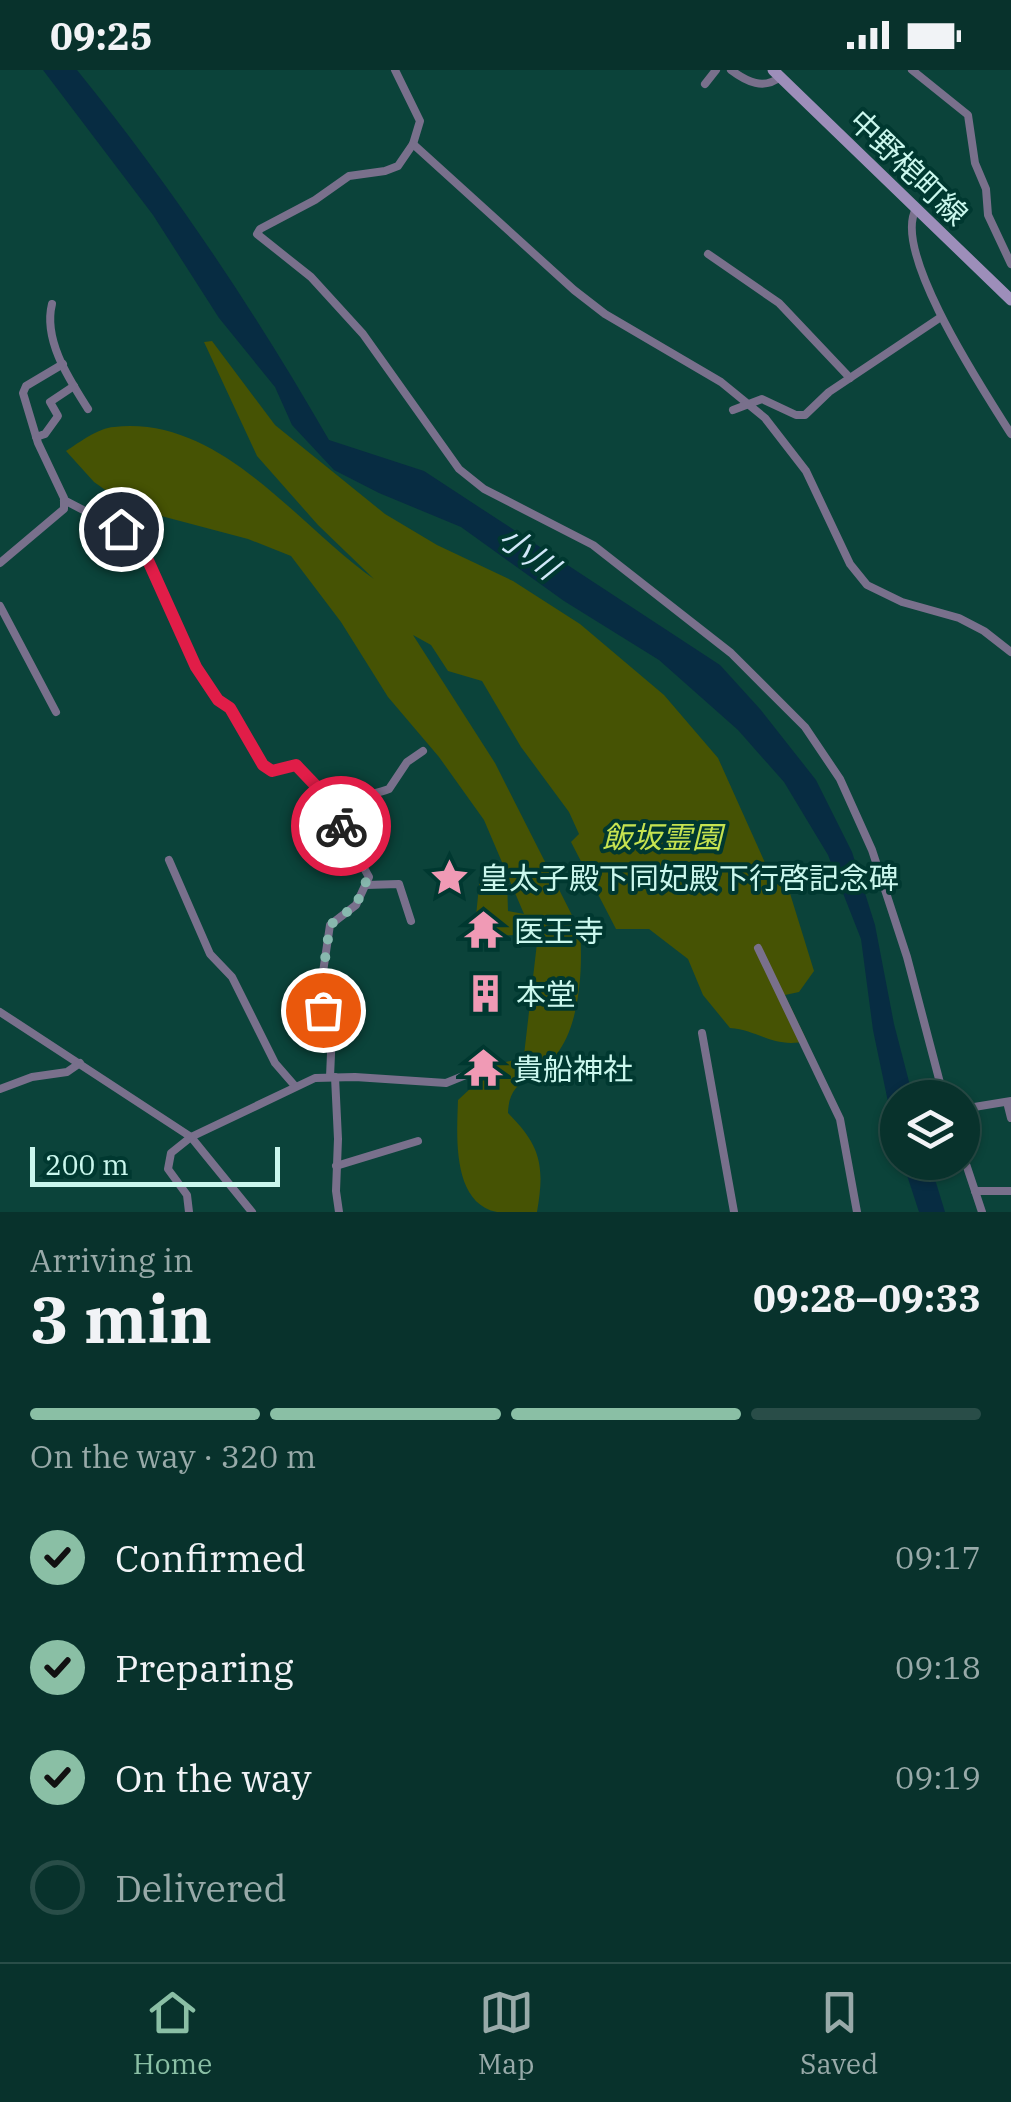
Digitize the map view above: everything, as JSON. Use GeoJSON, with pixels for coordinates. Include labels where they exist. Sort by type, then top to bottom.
{"type":"FeatureCollection","features":[{"type":"Feature","properties":{"kind":"main road","name":"中野梍町線"},"geometry":{"type":"LineString","coordinates":[[776,74],[1011,300]]}},
{"type":"Feature","properties":{"kind":"street"},"geometry":{"type":"LineString","coordinates":[[395,70],[419,116],[420,128],[402,162],[395,168],[348,176],[315,200],[260,228],[257,234],[311,277],[362,334],[459,469],[484,489],[592,545],[731,653],[805,727],[840,779],[872,850],[939,1080]]}},
{"type":"Feature","properties":{"kind":"street"},"geometry":{"type":"LineString","coordinates":[[705,84],[716,70]]}},
{"type":"Feature","properties":{"kind":"street"},"geometry":{"type":"LineString","coordinates":[[731,70],[762,86],[770,85],[776,74]]}},
{"type":"Feature","properties":{"kind":"street"},"geometry":{"type":"LineString","coordinates":[[912,70],[968,115],[975,163],[986,188],[988,215],[1011,264]]}},
{"type":"Feature","properties":{"kind":"street"},"geometry":{"type":"LineString","coordinates":[[413,144],[605,314],[750,403],[794,451],[850,564],[867,584],[902,602],[958,618],[984,631],[1011,652]]}},
{"type":"Feature","properties":{"kind":"street"},"geometry":{"type":"LineString","coordinates":[[916,208],[911,220],[922,276],[941,318],[1011,434]]}},
{"type":"Feature","properties":{"kind":"street"},"geometry":{"type":"LineString","coordinates":[[708,254],[784,307],[850,378]]}},
{"type":"Feature","properties":{"kind":"street"},"geometry":{"type":"LineString","coordinates":[[52,304],[50,328],[63,364],[88,409]]}},
{"type":"Feature","properties":{"kind":"street"},"geometry":{"type":"LineString","coordinates":[[733,410],[762,399],[802,416],[850,378],[941,318]]}},
{"type":"Feature","properties":{"kind":"street"},"geometry":{"type":"LineString","coordinates":[[63,364],[23,389],[36,436],[64,500],[136,539],[196,667],[218,700],[230,708],[263,765],[272,771],[296,765],[338,809],[338,822],[367,870],[366,885],[356,905],[330,925],[319,1000],[332,1030],[339,1212]]}},
{"type":"Feature","properties":{"kind":"street"},"geometry":{"type":"LineString","coordinates":[[36,436],[45,434],[58,416],[50,402],[74,386]]}},
{"type":"Feature","properties":{"kind":"street"},"geometry":{"type":"LineString","coordinates":[[0,563],[59,516],[64,500]]}},
{"type":"Feature","properties":{"kind":"street"},"geometry":{"type":"LineString","coordinates":[[0,606],[56,712]]}},
{"type":"Feature","properties":{"kind":"street"},"geometry":{"type":"LineString","coordinates":[[338,809],[364,794],[389,789],[407,762],[423,751]]}},
{"type":"Feature","properties":{"kind":"street"},"geometry":{"type":"LineString","coordinates":[[168,860],[210,954],[232,978],[275,1064],[295,1086]]}},
{"type":"Feature","properties":{"kind":"street"},"geometry":{"type":"LineString","coordinates":[[366,885],[399,884],[412,921]]}},
{"type":"Feature","properties":{"kind":"street"},"geometry":{"type":"LineString","coordinates":[[758,948],[840,1119],[856,1211]]}},
{"type":"Feature","properties":{"kind":"street"},"geometry":{"type":"LineString","coordinates":[[0,1012],[191,1137],[252,1212]]}},
{"type":"Feature","properties":{"kind":"street"},"geometry":{"type":"LineString","coordinates":[[702,1033],[734,1212]]}},
{"type":"Feature","properties":{"kind":"street"},"geometry":{"type":"LineString","coordinates":[[0,1089],[32,1077],[67,1072],[80,1064]]}},
{"type":"Feature","properties":{"kind":"street"},"geometry":{"type":"LineString","coordinates":[[190,1212],[187,1195],[172,1177],[168,1160],[191,1137],[315,1078],[446,1082],[478,1070]]}},
{"type":"Feature","properties":{"kind":"street"},"geometry":{"type":"LineString","coordinates":[[980,1105],[1009,1101],[1011,1118]]}},
{"type":"Feature","properties":{"kind":"street"},"geometry":{"type":"LineString","coordinates":[[336,1166],[418,1140]]}},
{"type":"Feature","properties":{"kind":"street"},"geometry":{"type":"LineString","coordinates":[[971,1180],[982,1212]]}},
{"type":"Feature","properties":{"kind":"street"},"geometry":{"type":"LineString","coordinates":[[974,1191],[1011,1190]]}},
{"type":"Feature","properties":{"kind":"green space","name":"飯坂霊園"},"geometry":{"type":"Polygon","coordinates":[[[212,341],[275,425],[385,514],[437,545],[513,581],[580,624],[664,695],[718,758],[766,865],[784,874],[814,971],[799,992],[785,995],[807,1041],[795,1043],[730,1028],[703,995],[688,959],[649,929],[616,929],[571,842],[579,834],[569,812],[521,747],[482,681],[448,671],[431,645],[413,635],[495,763],[580,931],[580,979],[570,1028],[549,1063],[513,1092],[508,1113],[528,1136],[538,1158],[537,1212],[497,1212],[482,1206],[471,1195],[460,1165],[458,1100],[497,1064],[524,1055],[537,943],[528,924],[528,935],[474,936],[480,876],[489,871],[507,880],[508,911],[524,914],[484,820],[439,757],[388,697],[341,622],[291,556],[248,539],[131,508],[94,482],[66,451],[95,433],[114,427],[152,428],[188,438],[255,478],[374,579],[318,525],[257,456],[204,342],[212,341]]]}},
{"type":"Feature","properties":{"kind":"water","name":"小川"},"geometry":{"type":"Polygon","coordinates":[[[43,70],[77,70],[112,114],[210,250],[329,440],[424,471],[720,665],[760,709],[816,780],[852,852],[875,925],[909,1080],[883,1080],[861,939],[828,855],[784,782],[738,730],[659,660],[564,601],[461,527],[334,470],[292,425],[275,387],[219,318],[153,215],[43,70]]]}},
{"type":"Feature","properties":{"kind":"water"},"geometry":{"type":"Polygon","coordinates":[[[909,1180],[935,1180],[945,1212],[919,1212],[909,1180]]]}},
{"type":"Feature","properties":{"kind":"way so far"},"geometry":{"type":"LineString","coordinates":[[323,1010],[319,1000],[330,925],[356,905],[368,877],[341,826]]}},
{"type":"Feature","properties":{"kind":"place","name":"皇太子殿下同妃殿下行啓記念碑"},"geometry":{"type":"Point","coordinates":[449,877]}},
{"type":"Feature","properties":{"kind":"place","name":"医王寺"},"geometry":{"type":"Point","coordinates":[484,930]}},
{"type":"Feature","properties":{"kind":"place","name":"本堂"},"geometry":{"type":"Point","coordinates":[486,993]}},
{"type":"Feature","properties":{"kind":"place","name":"貴船神社"},"geometry":{"type":"Point","coordinates":[483,1068]}},
{"type":"Feature","properties":{"kind":"route"},"geometry":{"type":"LineString","coordinates":[[121,529],[141,545],[196,667],[218,700],[230,708],[263,765],[272,771],[296,765],[338,809],[341,826]]}}]}
